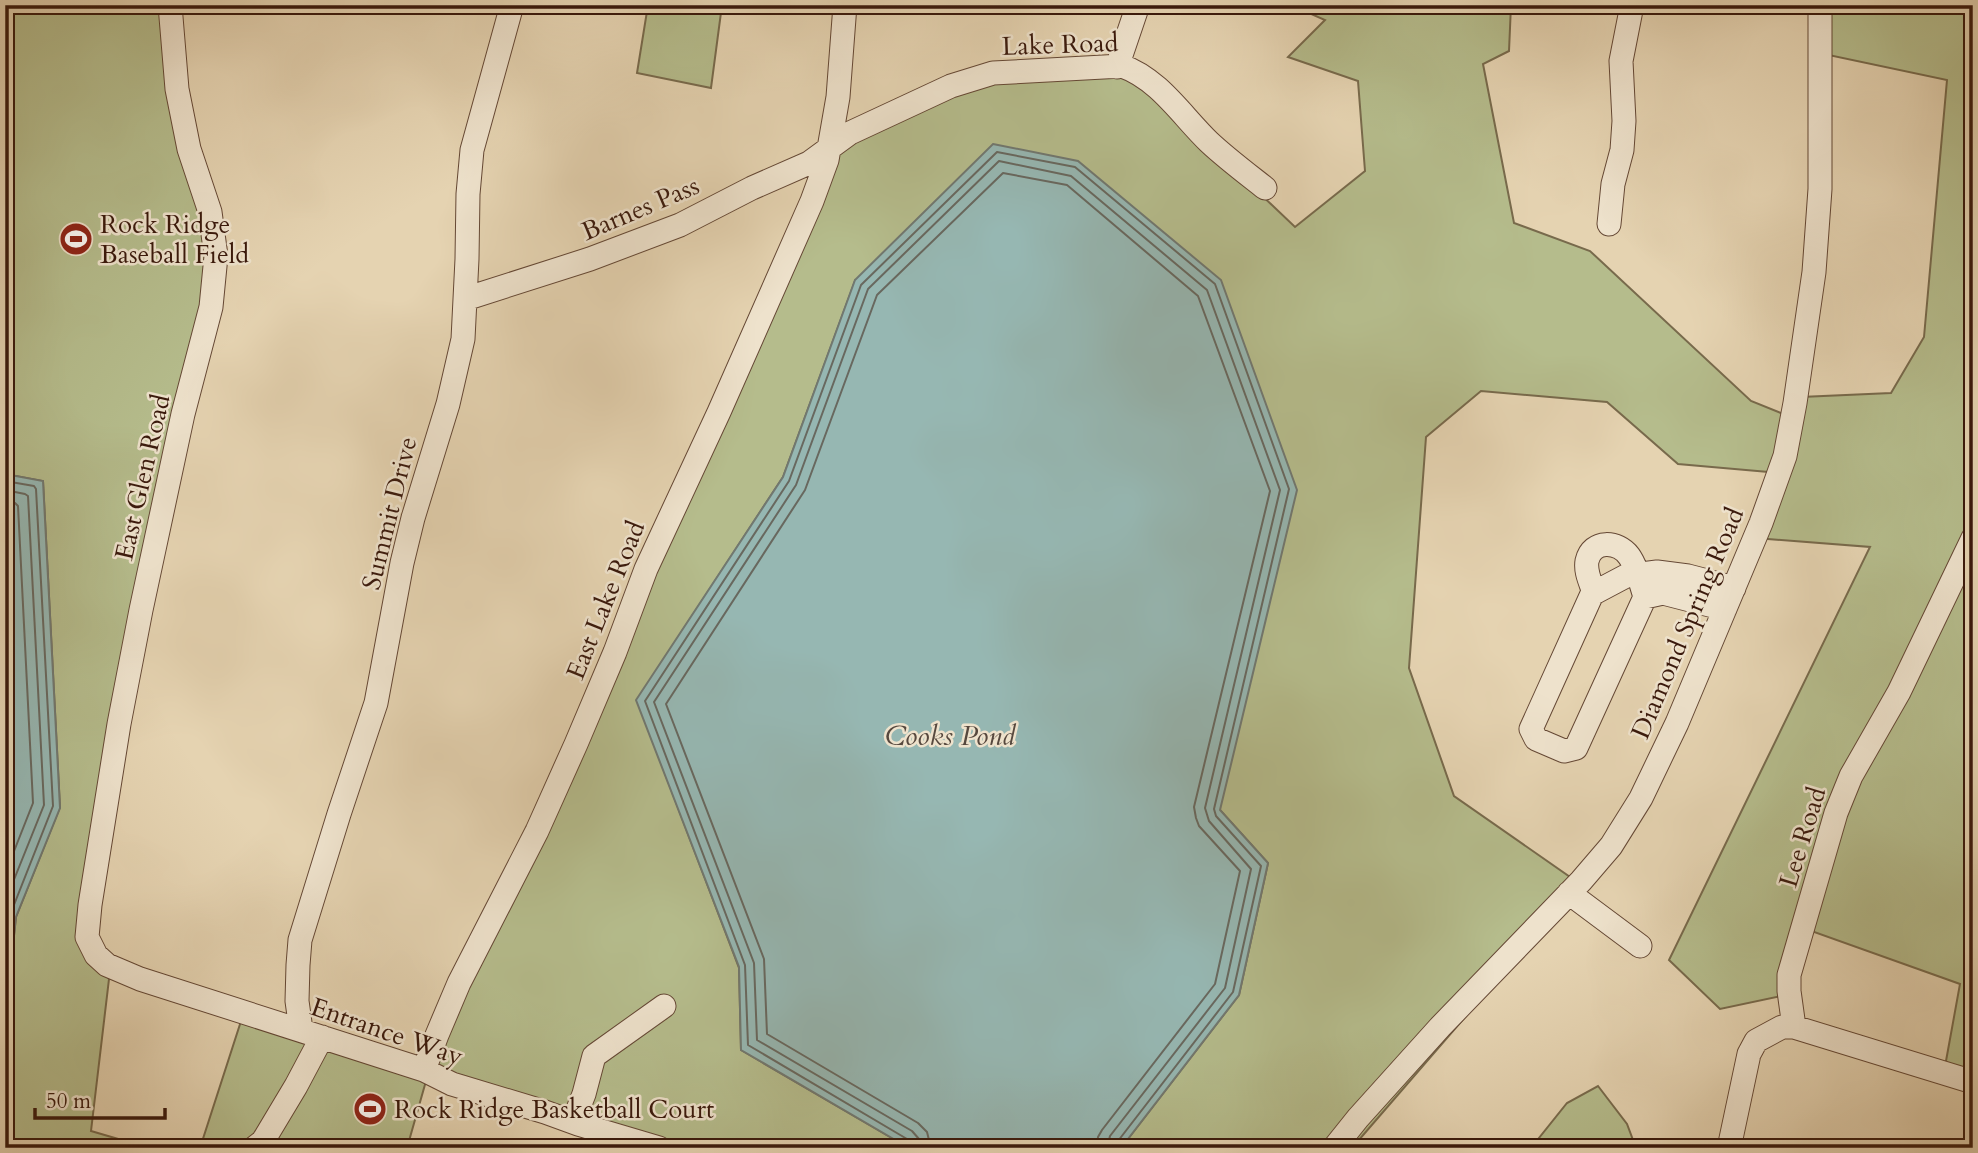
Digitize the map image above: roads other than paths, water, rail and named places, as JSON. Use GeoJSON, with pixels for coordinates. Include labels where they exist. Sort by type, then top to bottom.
{"type":"FeatureCollection","features":[{"type":"Feature","properties":{"kind":"street","name":"East Glen Road"},"geometry":{"type":"LineString","coordinates":[[101,959],[87,937],[119,724],[183,414],[211,307],[216,256],[211,212],[189,149],[177,89],[170,5]]}},
{"type":"Feature","properties":{"kind":"street","name":"Summit Drive"},"geometry":{"type":"LineString","coordinates":[[312,1034],[297,1000],[300,940],[376,703],[402,563],[416,506],[448,404],[463,339],[472,150],[512,5]]}},
{"type":"Feature","properties":{"kind":"street","name":"East Lake Road"},"geometry":{"type":"LineString","coordinates":[[424,1070],[459,983],[537,831],[576,744],[646,569],[812,201],[827,160],[838,97],[845,5]]}},
{"type":"Feature","properties":{"kind":"street"},"geometry":{"type":"LineString","coordinates":[[1117,67],[1138,5]]}},
{"type":"Feature","properties":{"kind":"street"},"geometry":{"type":"LineString","coordinates":[[1609,224],[1613,184],[1622,149],[1622,61],[1632,5]]}},
{"type":"Feature","properties":{"kind":"street","name":"Diamond Spring Road"},"geometry":{"type":"LineString","coordinates":[[1334,1148],[1440,1027],[1611,846],[1642,798],[1676,723],[1761,523],[1785,456],[1814,272],[1820,190],[1820,5]]}},
{"type":"Feature","properties":{"kind":"street","name":"Lake Road"},"geometry":{"type":"LineString","coordinates":[[829,148],[850,133],[909,104],[993,72],[1122,66],[1138,72],[1154,85],[1210,143],[1265,188]]}},
{"type":"Feature","properties":{"kind":"street","name":"Barnes Pass"},"geometry":{"type":"LineString","coordinates":[[465,299],[590,259],[680,225],[752,188],[809,163],[829,148]]}},
{"type":"Feature","properties":{"kind":"street","name":"Lee Road"},"geometry":{"type":"LineString","coordinates":[[1794,1027],[1789,975],[1836,813],[1850,776],[1899,692],[1973,538]]}},
{"type":"Feature","properties":{"kind":"street"},"geometry":{"type":"LineString","coordinates":[[1594,593],[1587,574],[1587,562],[1592,550],[1604,544],[1618,546],[1630,557],[1637,574],[1645,597],[1576,748],[1564,751],[1536,739],[1531,729],[1592,594],[1594,593],[1626,576],[1637,574],[1657,572],[1688,576],[1729,598]]}},
{"type":"Feature","properties":{"kind":"street"},"geometry":{"type":"LineString","coordinates":[[1645,597],[1663,593],[1729,598]]}},
{"type":"Feature","properties":{"kind":"street"},"geometry":{"type":"LineString","coordinates":[[1569,893],[1640,946]]}},
{"type":"Feature","properties":{"kind":"street","name":"Entrance Way"},"geometry":{"type":"LineString","coordinates":[[101,959],[107,965],[140,979],[424,1070],[452,1084],[573,1122],[596,1139],[659,1148]]}},
{"type":"Feature","properties":{"kind":"street"},"geometry":{"type":"LineString","coordinates":[[573,1122],[594,1056],[664,1006]]}},
{"type":"Feature","properties":{"kind":"street"},"geometry":{"type":"LineString","coordinates":[[1729,1148],[1749,1054],[1756,1041],[1782,1027],[1794,1027],[1973,1082]]}},
{"type":"Feature","properties":{"kind":"street"},"geometry":{"type":"LineString","coordinates":[[254,1148],[263,1141],[296,1086],[312,1034]]}},
{"type":"Feature","properties":{"kind":"water","name":"Cooks Pond"},"geometry":{"type":"Polygon","coordinates":[[[993,144],[1078,161],[1221,280],[1297,490],[1220,810],[1268,863],[1239,995],[1121,1148],[909,1148],[741,1050],[739,967],[636,700],[783,477],[855,280],[993,144]]]}},
{"type":"Feature","properties":{"kind":"water"},"geometry":{"type":"Polygon","coordinates":[[[5,474],[43,481],[60,808],[16,917],[5,1018],[5,474]]]}},
{"type":"Feature","properties":{"kind":"place","name":"Rock Ridge Baseball Field"},"geometry":{"type":"Point","coordinates":[76,239]}},
{"type":"Feature","properties":{"kind":"place","name":"Rock Ridge Basketball Court"},"geometry":{"type":"Point","coordinates":[370,1109]}}]}
